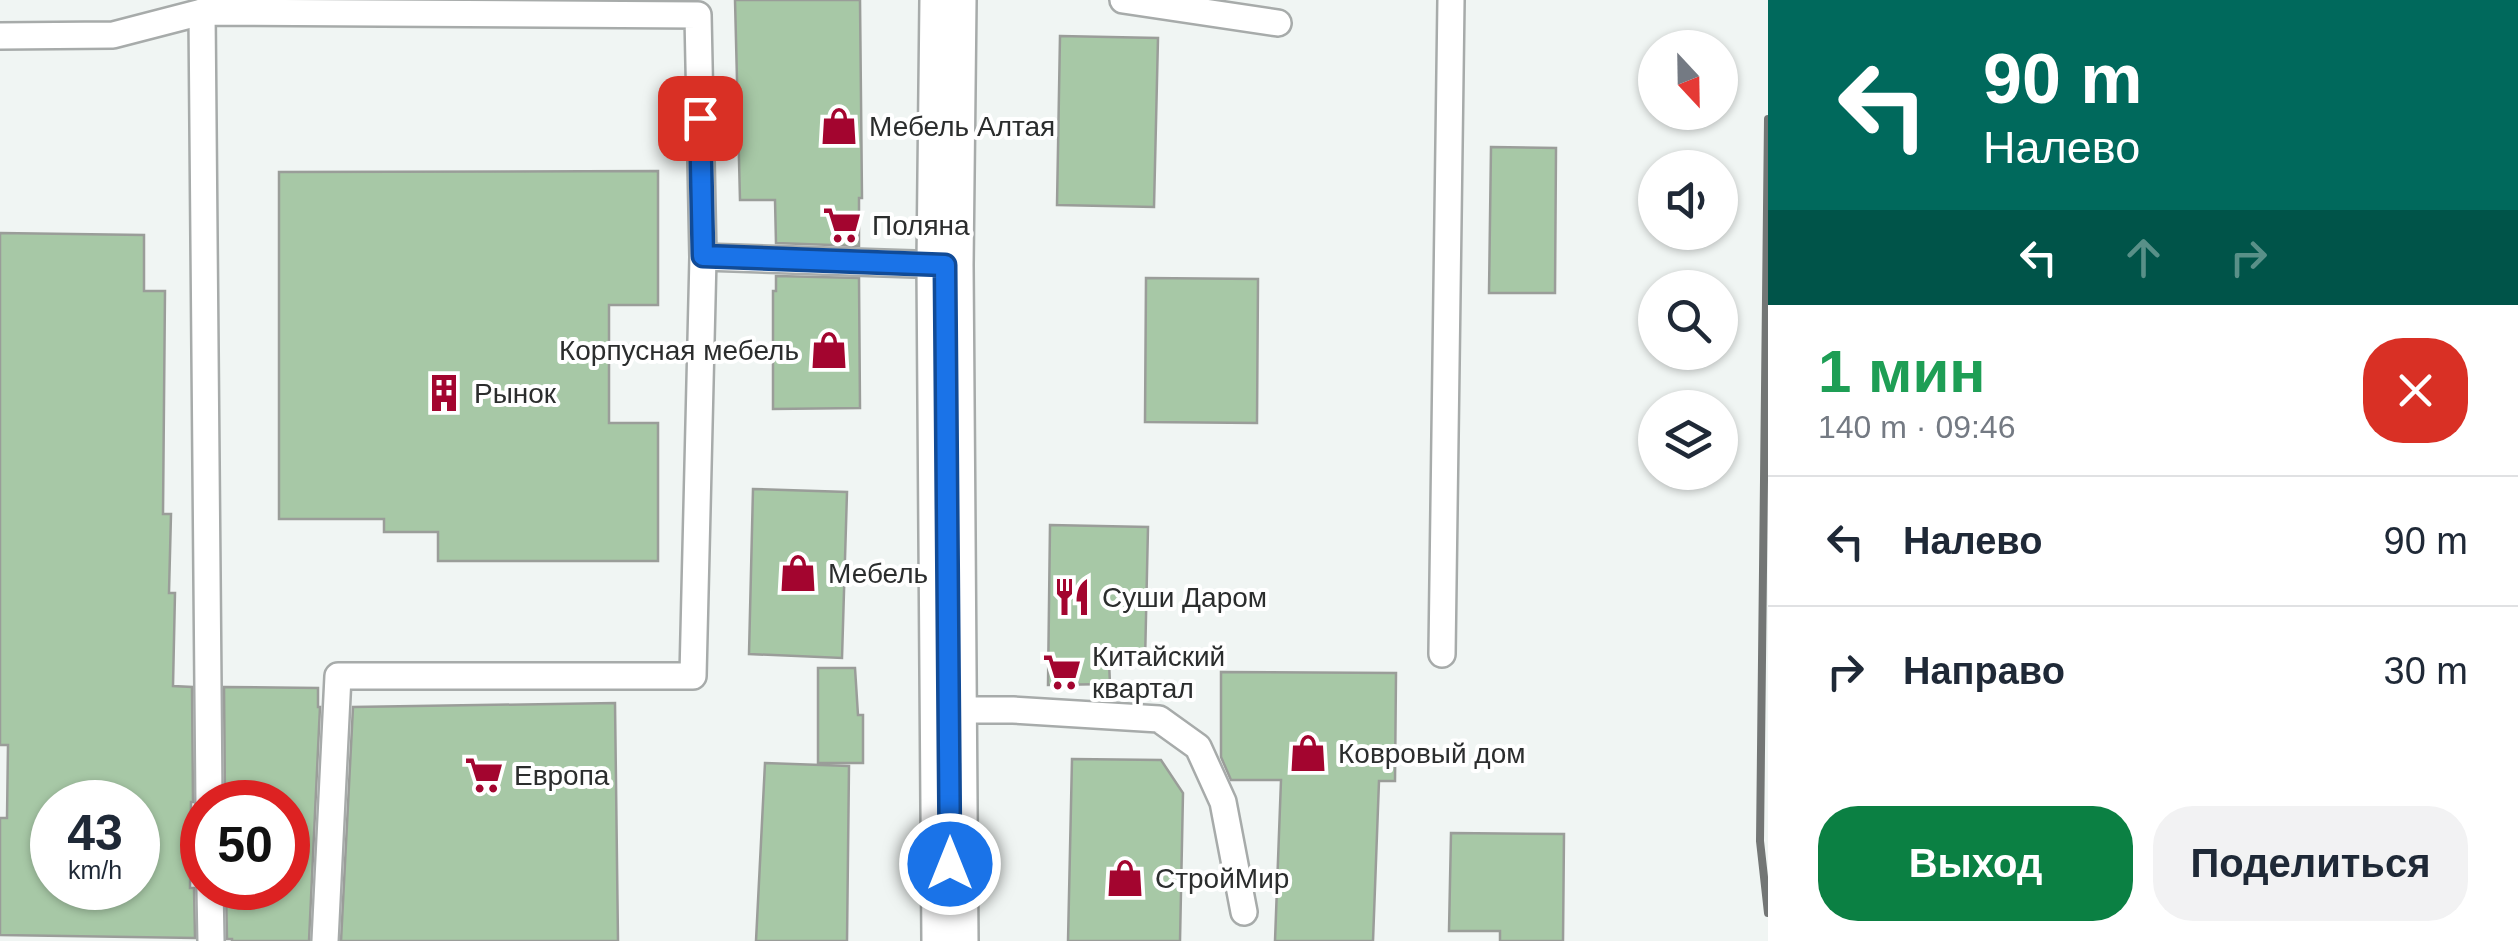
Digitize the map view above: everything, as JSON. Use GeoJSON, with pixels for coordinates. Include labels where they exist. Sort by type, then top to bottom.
{"type":"FeatureCollection","features":[{"type":"Feature","properties":{"kind":"main road"},"geometry":{"type":"LineString","coordinates":[[948,0],[945,265],[950,941]]}},
{"type":"Feature","properties":{"kind":"lane"},"geometry":{"type":"LineString","coordinates":[[1123,0],[1278,23]]}},
{"type":"Feature","properties":{"kind":"lane"},"geometry":{"type":"LineString","coordinates":[[1442,654],[1451,0]]}},
{"type":"Feature","properties":{"kind":"lane"},"geometry":{"type":"LineString","coordinates":[[202,12],[210,780]]}},
{"type":"Feature","properties":{"kind":"lane"},"geometry":{"type":"LineString","coordinates":[[0,36],[113,35],[202,12],[698,15],[703,256],[694,676],[338,676],[325,941]]}},
{"type":"Feature","properties":{"kind":"lane"},"geometry":{"type":"LineString","coordinates":[[703,256],[945,265]]}},
{"type":"Feature","properties":{"kind":"lane"},"geometry":{"type":"LineString","coordinates":[[948,710],[1160,719],[1198,747],[1223,802],[1244,912]]}},
{"type":"Feature","properties":{"kind":"lane"},"geometry":{"type":"LineString","coordinates":[[210,910],[211,941]]}},
{"type":"Feature","properties":{"kind":"building"},"geometry":{"type":"Polygon","coordinates":[[[735,0],[860,0],[859,246],[776,243],[775,200],[740,200],[735,0]]]}},
{"type":"Feature","properties":{"kind":"building"},"geometry":{"type":"Polygon","coordinates":[[[1060,36],[1158,38],[1154,207],[1057,205],[1060,36]]]}},
{"type":"Feature","properties":{"kind":"building"},"geometry":{"type":"Polygon","coordinates":[[[1491,147],[1556,148],[1555,293],[1489,293],[1491,147]]]}},
{"type":"Feature","properties":{"kind":"building","name":"Рынок"},"geometry":{"type":"Polygon","coordinates":[[[658,171],[658,305],[609,305],[609,423],[658,423],[658,561],[438,561],[438,532],[384,532],[384,519],[279,519],[279,172],[658,171]]]}},
{"type":"Feature","properties":{"kind":"building"},"geometry":{"type":"Polygon","coordinates":[[[0,233],[144,235],[144,291],[165,291],[163,514],[171,514],[169,593],[175,593],[173,686],[192,687],[193,780],[180,780],[180,910],[194,910],[195,938],[0,935],[0,818],[7,818],[8,745],[0,745],[0,233]]]}},
{"type":"Feature","properties":{"kind":"building"},"geometry":{"type":"Polygon","coordinates":[[[776,276],[859,278],[860,408],[773,409],[776,276]]]}},
{"type":"Feature","properties":{"kind":"building"},"geometry":{"type":"Polygon","coordinates":[[[1146,278],[1258,279],[1257,423],[1145,422],[1146,278]]]}},
{"type":"Feature","properties":{"kind":"building","name":"Мебель"},"geometry":{"type":"Polygon","coordinates":[[[753,489],[847,492],[842,658],[749,654],[753,489]]]}},
{"type":"Feature","properties":{"kind":"building"},"geometry":{"type":"Polygon","coordinates":[[[1050,525],[1148,527],[1145,662],[1109,661],[1110,684],[1048,685],[1050,525]]]}},
{"type":"Feature","properties":{"kind":"building"},"geometry":{"type":"Polygon","coordinates":[[[818,668],[855,668],[858,715],[863,715],[863,763],[818,763],[818,668]]]}},
{"type":"Feature","properties":{"kind":"building"},"geometry":{"type":"Polygon","coordinates":[[[1221,672],[1396,673],[1395,781],[1379,781],[1373,941],[1275,941],[1281,780],[1231,780],[1221,757],[1221,672]]]}},
{"type":"Feature","properties":{"kind":"building"},"geometry":{"type":"Polygon","coordinates":[[[224,687],[318,688],[309,941],[232,941],[227,939],[226,910],[310,910],[310,780],[225,780],[224,687]]]}},
{"type":"Feature","properties":{"kind":"building","name":"Европа"},"geometry":{"type":"Polygon","coordinates":[[[615,703],[618,941],[341,941],[353,707],[615,703]]]}},
{"type":"Feature","properties":{"kind":"building","name":"СтройМир"},"geometry":{"type":"Polygon","coordinates":[[[1072,759],[1161,760],[1183,793],[1180,941],[1068,941],[1072,759]]]}},
{"type":"Feature","properties":{"kind":"building"},"geometry":{"type":"Polygon","coordinates":[[[765,763],[849,766],[847,941],[756,941],[765,763]]]}},
{"type":"Feature","properties":{"kind":"building"},"geometry":{"type":"Polygon","coordinates":[[[1451,833],[1564,834],[1563,941],[1500,941],[1500,931],[1449,931],[1451,833]]]}},
{"type":"Feature","properties":{"kind":"railway"},"geometry":{"type":"LineString","coordinates":[[1768,119],[1760,841],[1768,913]]}},
{"type":"Feature","properties":{"kind":"place","name":"Мебель Алтая"},"geometry":{"type":"Point","coordinates":[839,126]}},
{"type":"Feature","properties":{"kind":"place","name":"Поляна"},"geometry":{"type":"Point","coordinates":[842,225]}},
{"type":"Feature","properties":{"kind":"place","name":"Корпусная мебель"},"geometry":{"type":"Point","coordinates":[829,350]}},
{"type":"Feature","properties":{"kind":"place","name":"Рынок"},"geometry":{"type":"Point","coordinates":[444,393]}},
{"type":"Feature","properties":{"kind":"place","name":"Мебель"},"geometry":{"type":"Point","coordinates":[798,573]}},
{"type":"Feature","properties":{"kind":"place","name":"Суши Даром"},"geometry":{"type":"Point","coordinates":[1072,597]}},
{"type":"Feature","properties":{"kind":"place","name":"Китайский квартал"},"geometry":{"type":"Point","coordinates":[1062,672]}},
{"type":"Feature","properties":{"kind":"place","name":"Ковровый дом"},"geometry":{"type":"Point","coordinates":[1308,753]}},
{"type":"Feature","properties":{"kind":"place","name":"Европа"},"geometry":{"type":"Point","coordinates":[484,775]}},
{"type":"Feature","properties":{"kind":"place","name":"СтройМир"},"geometry":{"type":"Point","coordinates":[1125,878]}},
{"type":"Feature","properties":{"kind":"route"},"geometry":{"type":"LineString","coordinates":[[700,118],[703,256],[945,265],[950,864]]}}]}
